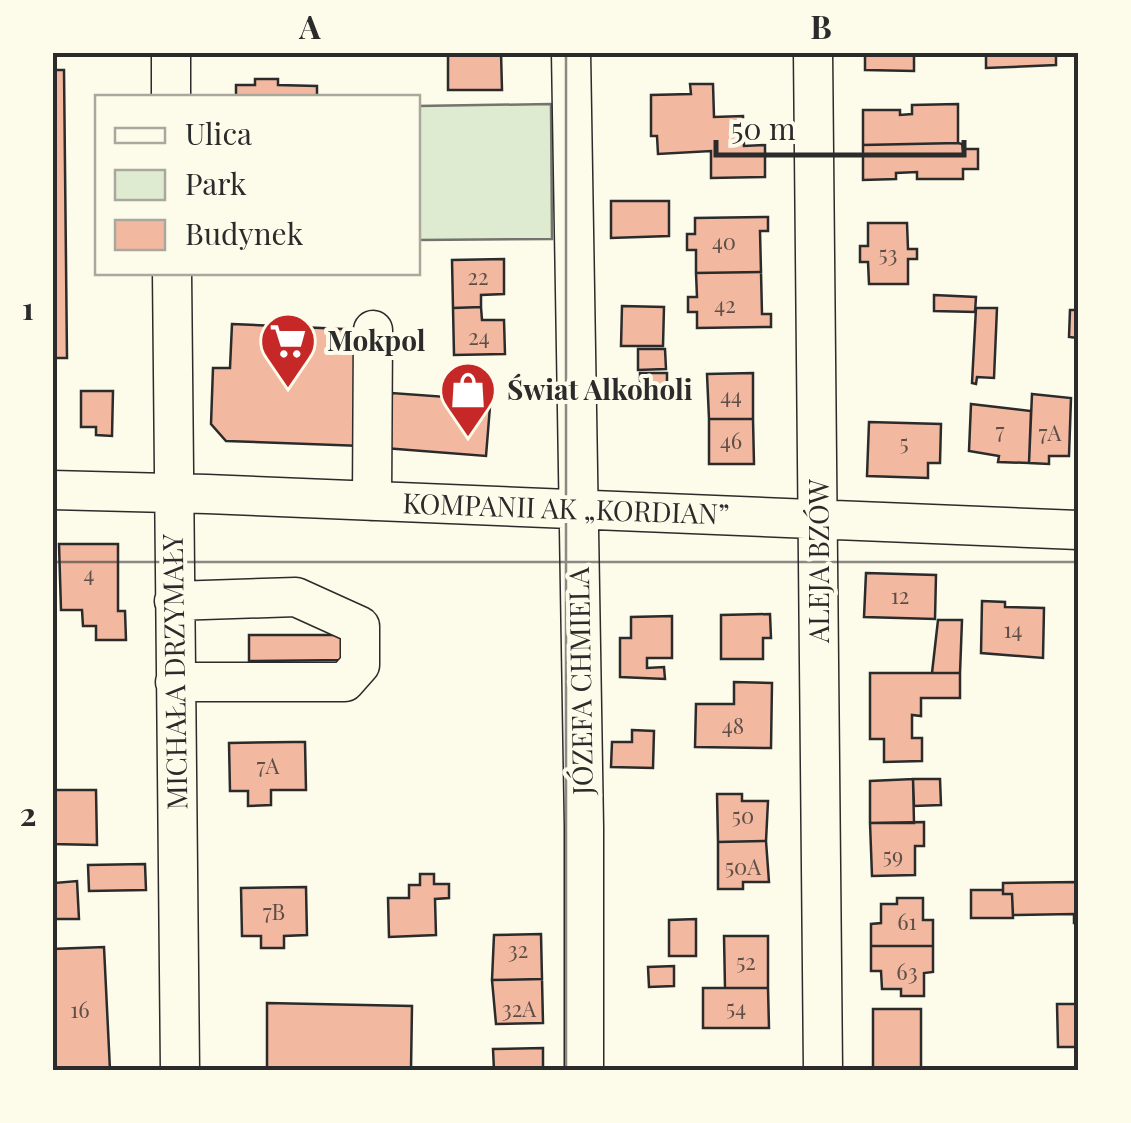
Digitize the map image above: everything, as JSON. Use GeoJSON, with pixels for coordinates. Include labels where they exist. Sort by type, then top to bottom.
{"type":"FeatureCollection","features":[{"type":"Feature","properties":{"kind":"street"},"geometry":{"type":"LineString","coordinates":[[170,52],[171,95]]}},
{"type":"Feature","properties":{"kind":"street","name":"JÓZEFA CHMIELA"},"geometry":{"type":"LineString","coordinates":[[570,52],[584,827],[584,1070]]}},
{"type":"Feature","properties":{"kind":"street","name":"ALEJA BZÓW"},"geometry":{"type":"LineString","coordinates":[[812,52],[823,1070]]}},
{"type":"Feature","properties":{"kind":"street","name":"MICHAŁA DRZYMAŁY"},"geometry":{"type":"LineString","coordinates":[[172,275],[180,1070]]}},
{"type":"Feature","properties":{"kind":"street"},"geometry":{"type":"LineString","coordinates":[[372,501],[373,330]]}},
{"type":"Feature","properties":{"kind":"street","name":"KOMPANII AK „KORDIAN”"},"geometry":{"type":"LineString","coordinates":[[52,490],[1078,530]]}},
{"type":"Feature","properties":{"kind":"street"},"geometry":{"type":"LineString","coordinates":[[174,601],[296,597],[360,626],[360,665],[345,682],[175,682]]}},
{"type":"Feature","properties":{"kind":"green space"},"geometry":{"type":"Polygon","coordinates":[[[551,104],[552,239],[420,240],[420,106],[551,104]]]}},
{"type":"Feature","properties":{"kind":"building"},"geometry":{"type":"Polygon","coordinates":[[[448,52],[501,52],[502,90],[448,90],[448,52]]]}},
{"type":"Feature","properties":{"kind":"building"},"geometry":{"type":"Polygon","coordinates":[[[865,52],[914,52],[914,71],[865,70],[865,52]]]}},
{"type":"Feature","properties":{"kind":"building"},"geometry":{"type":"Polygon","coordinates":[[[986,52],[1056,52],[1056,65],[986,68],[986,52]]]}},
{"type":"Feature","properties":{"kind":"building"},"geometry":{"type":"Polygon","coordinates":[[[52,70],[64,70],[67,358],[52,358],[52,70]]]}},
{"type":"Feature","properties":{"kind":"building"},"geometry":{"type":"Polygon","coordinates":[[[255,79],[278,79],[278,85],[317,86],[317,95],[236,95],[236,85],[255,85],[255,79]]]}},
{"type":"Feature","properties":{"kind":"building"},"geometry":{"type":"Polygon","coordinates":[[[690,84],[713,84],[714,117],[743,116],[744,146],[765,145],[765,177],[711,178],[711,151],[658,154],[657,136],[651,136],[651,95],[691,94],[690,84]]]}},
{"type":"Feature","properties":{"kind":"building"},"geometry":{"type":"Polygon","coordinates":[[[958,104],[958,143],[863,145],[863,110],[900,110],[900,115],[912,114],[912,105],[958,104]]]}},
{"type":"Feature","properties":{"kind":"building"},"geometry":{"type":"Polygon","coordinates":[[[958,143],[963,149],[978,149],[978,169],[963,169],[963,179],[917,179],[917,172],[896,173],[896,179],[863,180],[863,145],[958,143]]]}},
{"type":"Feature","properties":{"kind":"building"},"geometry":{"type":"Polygon","coordinates":[[[611,201],[669,201],[669,236],[611,238],[611,201]]]}},
{"type":"Feature","properties":{"kind":"building"},"geometry":{"type":"Polygon","coordinates":[[[768,217],[768,231],[760,231],[761,272],[696,273],[696,250],[687,250],[687,234],[695,234],[695,218],[768,217]]]}},
{"type":"Feature","properties":{"kind":"building"},"geometry":{"type":"Polygon","coordinates":[[[868,223],[907,223],[908,249],[917,249],[917,259],[908,259],[908,284],[869,284],[868,262],[860,262],[860,246],[868,246],[868,223]]]}},
{"type":"Feature","properties":{"kind":"building"},"geometry":{"type":"Polygon","coordinates":[[[504,259],[504,294],[481,295],[481,307],[453,308],[452,260],[504,259]]]}},
{"type":"Feature","properties":{"kind":"building"},"geometry":{"type":"Polygon","coordinates":[[[761,272],[762,314],[771,314],[771,327],[697,328],[697,312],[688,312],[688,297],[697,297],[696,273],[761,272]]]}},
{"type":"Feature","properties":{"kind":"building"},"geometry":{"type":"Polygon","coordinates":[[[934,295],[976,297],[975,312],[934,311],[934,295]]]}},
{"type":"Feature","properties":{"kind":"building"},"geometry":{"type":"Polygon","coordinates":[[[622,306],[664,307],[663,346],[621,346],[622,306]]]}},
{"type":"Feature","properties":{"kind":"building"},"geometry":{"type":"Polygon","coordinates":[[[481,307],[482,320],[504,320],[505,354],[454,355],[453,308],[481,307]]]}},
{"type":"Feature","properties":{"kind":"building"},"geometry":{"type":"Polygon","coordinates":[[[976,308],[997,308],[994,378],[977,377],[976,384],[972,383],[976,308]]]}},
{"type":"Feature","properties":{"kind":"building"},"geometry":{"type":"Polygon","coordinates":[[[1070,310],[1078,310],[1078,338],[1069,337],[1070,310]]]}},
{"type":"Feature","properties":{"kind":"building","name":"Mokpol"},"geometry":{"type":"Polygon","coordinates":[[[232,324],[365,330],[362,446],[226,441],[211,424],[213,368],[230,368],[232,324]]]}},
{"type":"Feature","properties":{"kind":"building"},"geometry":{"type":"Polygon","coordinates":[[[638,349],[665,349],[666,369],[638,370],[638,349]]]}},
{"type":"Feature","properties":{"kind":"building"},"geometry":{"type":"Polygon","coordinates":[[[640,373],[667,373],[667,386],[640,386],[640,373]]]}},
{"type":"Feature","properties":{"kind":"building"},"geometry":{"type":"Polygon","coordinates":[[[753,373],[753,419],[709,419],[707,374],[753,373]]]}},
{"type":"Feature","properties":{"kind":"building"},"geometry":{"type":"Polygon","coordinates":[[[81,391],[113,391],[112,436],[96,435],[96,427],[81,427],[81,391]]]}},
{"type":"Feature","properties":{"kind":"building"},"geometry":{"type":"Polygon","coordinates":[[[447,391],[491,394],[486,456],[384,448],[388,445],[392,393],[446,397],[447,391]]]}},
{"type":"Feature","properties":{"kind":"building"},"geometry":{"type":"Polygon","coordinates":[[[1032,394],[1071,398],[1069,456],[1049,456],[1049,464],[1029,463],[1032,394]]]}},
{"type":"Feature","properties":{"kind":"building"},"geometry":{"type":"Polygon","coordinates":[[[971,404],[1031,411],[1029,463],[998,462],[999,456],[969,451],[971,404]]]}},
{"type":"Feature","properties":{"kind":"building"},"geometry":{"type":"Polygon","coordinates":[[[709,419],[753,419],[754,464],[709,464],[709,419]]]}},
{"type":"Feature","properties":{"kind":"building"},"geometry":{"type":"Polygon","coordinates":[[[869,422],[941,424],[940,463],[928,463],[928,478],[867,476],[869,422]]]}},
{"type":"Feature","properties":{"kind":"building"},"geometry":{"type":"Polygon","coordinates":[[[59,544],[118,544],[118,611],[125,611],[126,640],[96,640],[96,626],[83,626],[82,610],[61,610],[59,544]]]}},
{"type":"Feature","properties":{"kind":"building"},"geometry":{"type":"Polygon","coordinates":[[[866,573],[936,575],[935,619],[864,617],[866,573]]]}},
{"type":"Feature","properties":{"kind":"building"},"geometry":{"type":"Polygon","coordinates":[[[982,601],[1005,602],[1005,607],[1044,608],[1043,658],[981,653],[982,601]]]}},
{"type":"Feature","properties":{"kind":"building"},"geometry":{"type":"Polygon","coordinates":[[[770,614],[771,638],[763,638],[763,659],[721,659],[721,615],[770,614]]]}},
{"type":"Feature","properties":{"kind":"building"},"geometry":{"type":"Polygon","coordinates":[[[672,616],[672,658],[647,658],[647,668],[664,667],[665,679],[620,677],[620,638],[631,638],[631,617],[672,616]]]}},
{"type":"Feature","properties":{"kind":"building"},"geometry":{"type":"Polygon","coordinates":[[[938,620],[962,620],[960,673],[932,673],[938,620]]]}},
{"type":"Feature","properties":{"kind":"building"},"geometry":{"type":"Polygon","coordinates":[[[249,635],[348,635],[348,660],[249,661],[249,635]]]}},
{"type":"Feature","properties":{"kind":"building"},"geometry":{"type":"Polygon","coordinates":[[[870,673],[960,673],[960,698],[921,698],[921,716],[912,715],[912,738],[922,738],[922,761],[884,762],[884,739],[870,739],[870,673]]]}},
{"type":"Feature","properties":{"kind":"building"},"geometry":{"type":"Polygon","coordinates":[[[734,682],[772,683],[771,748],[695,747],[696,704],[734,704],[734,682]]]}},
{"type":"Feature","properties":{"kind":"building"},"geometry":{"type":"Polygon","coordinates":[[[632,730],[654,731],[653,768],[611,767],[612,742],[632,742],[632,730]]]}},
{"type":"Feature","properties":{"kind":"building"},"geometry":{"type":"Polygon","coordinates":[[[305,742],[306,790],[271,790],[271,805],[248,806],[248,791],[230,791],[229,743],[305,742]]]}},
{"type":"Feature","properties":{"kind":"building"},"geometry":{"type":"Polygon","coordinates":[[[913,779],[914,823],[870,823],[870,781],[913,779]]]}},
{"type":"Feature","properties":{"kind":"building"},"geometry":{"type":"Polygon","coordinates":[[[913,779],[940,779],[941,805],[914,806],[913,779]]]}},
{"type":"Feature","properties":{"kind":"building"},"geometry":{"type":"Polygon","coordinates":[[[52,790],[96,790],[97,845],[52,844],[52,790]]]}},
{"type":"Feature","properties":{"kind":"building"},"geometry":{"type":"Polygon","coordinates":[[[717,794],[742,794],[742,801],[768,801],[766,841],[718,842],[717,794]]]}},
{"type":"Feature","properties":{"kind":"building"},"geometry":{"type":"Polygon","coordinates":[[[924,822],[924,846],[915,846],[915,875],[872,876],[870,823],[924,822]]]}},
{"type":"Feature","properties":{"kind":"building"},"geometry":{"type":"Polygon","coordinates":[[[766,841],[769,882],[743,882],[743,889],[718,889],[718,842],[766,841]]]}},
{"type":"Feature","properties":{"kind":"building"},"geometry":{"type":"Polygon","coordinates":[[[145,864],[146,890],[89,891],[88,865],[145,864]]]}},
{"type":"Feature","properties":{"kind":"building"},"geometry":{"type":"Polygon","coordinates":[[[420,874],[434,874],[434,884],[449,884],[449,898],[435,899],[436,935],[389,937],[388,898],[409,898],[409,885],[420,885],[420,874]]]}},
{"type":"Feature","properties":{"kind":"building"},"geometry":{"type":"Polygon","coordinates":[[[52,876],[55,883],[77,881],[79,919],[52,919],[52,876]]]}},
{"type":"Feature","properties":{"kind":"building"},"geometry":{"type":"Polygon","coordinates":[[[1078,882],[1078,923],[1074,923],[1074,914],[1013,915],[1012,894],[1003,894],[1003,883],[1078,882]]]}},
{"type":"Feature","properties":{"kind":"building"},"geometry":{"type":"Polygon","coordinates":[[[306,887],[307,935],[284,936],[284,948],[261,948],[261,936],[242,936],[241,888],[306,887]]]}},
{"type":"Feature","properties":{"kind":"building"},"geometry":{"type":"Polygon","coordinates":[[[971,890],[1003,890],[1003,894],[1012,894],[1013,918],[971,918],[971,890]]]}},
{"type":"Feature","properties":{"kind":"building"},"geometry":{"type":"Polygon","coordinates":[[[897,898],[923,898],[923,920],[933,920],[933,946],[871,946],[871,924],[881,923],[881,904],[897,904],[897,898]]]}},
{"type":"Feature","properties":{"kind":"building"},"geometry":{"type":"Polygon","coordinates":[[[696,919],[696,956],[669,956],[669,920],[696,919]]]}},
{"type":"Feature","properties":{"kind":"building"},"geometry":{"type":"Polygon","coordinates":[[[541,934],[542,979],[492,980],[494,935],[541,934]]]}},
{"type":"Feature","properties":{"kind":"building"},"geometry":{"type":"Polygon","coordinates":[[[724,936],[768,936],[768,988],[725,988],[724,936]]]}},
{"type":"Feature","properties":{"kind":"building"},"geometry":{"type":"Polygon","coordinates":[[[871,946],[933,946],[933,972],[924,973],[924,996],[901,996],[901,989],[882,989],[881,971],[871,971],[871,946]]]}},
{"type":"Feature","properties":{"kind":"building"},"geometry":{"type":"Polygon","coordinates":[[[104,947],[110,1070],[52,1070],[52,949],[104,947]]]}},
{"type":"Feature","properties":{"kind":"building"},"geometry":{"type":"Polygon","coordinates":[[[674,966],[674,986],[649,987],[648,967],[674,966]]]}},
{"type":"Feature","properties":{"kind":"building"},"geometry":{"type":"Polygon","coordinates":[[[542,979],[543,1023],[496,1024],[492,980],[542,979]]]}},
{"type":"Feature","properties":{"kind":"building"},"geometry":{"type":"Polygon","coordinates":[[[703,988],[768,988],[769,1028],[703,1028],[703,988]]]}},
{"type":"Feature","properties":{"kind":"building"},"geometry":{"type":"Polygon","coordinates":[[[267,1003],[412,1006],[411,1070],[267,1070],[267,1003]]]}},
{"type":"Feature","properties":{"kind":"building"},"geometry":{"type":"Polygon","coordinates":[[[1057,1004],[1078,1004],[1078,1047],[1058,1047],[1057,1004]]]}},
{"type":"Feature","properties":{"kind":"building"},"geometry":{"type":"Polygon","coordinates":[[[873,1009],[921,1009],[921,1069],[873,1069],[873,1009]]]}},
{"type":"Feature","properties":{"kind":"building"},"geometry":{"type":"Polygon","coordinates":[[[543,1048],[543,1070],[494,1070],[493,1049],[543,1048]]]}},
{"type":"Feature","properties":{"kind":"place","name":"Mokpol"},"geometry":{"type":"Point","coordinates":[288,390]}},
{"type":"Feature","properties":{"kind":"place","name":"Świat Alkoholi"},"geometry":{"type":"Point","coordinates":[468,439]}}]}
